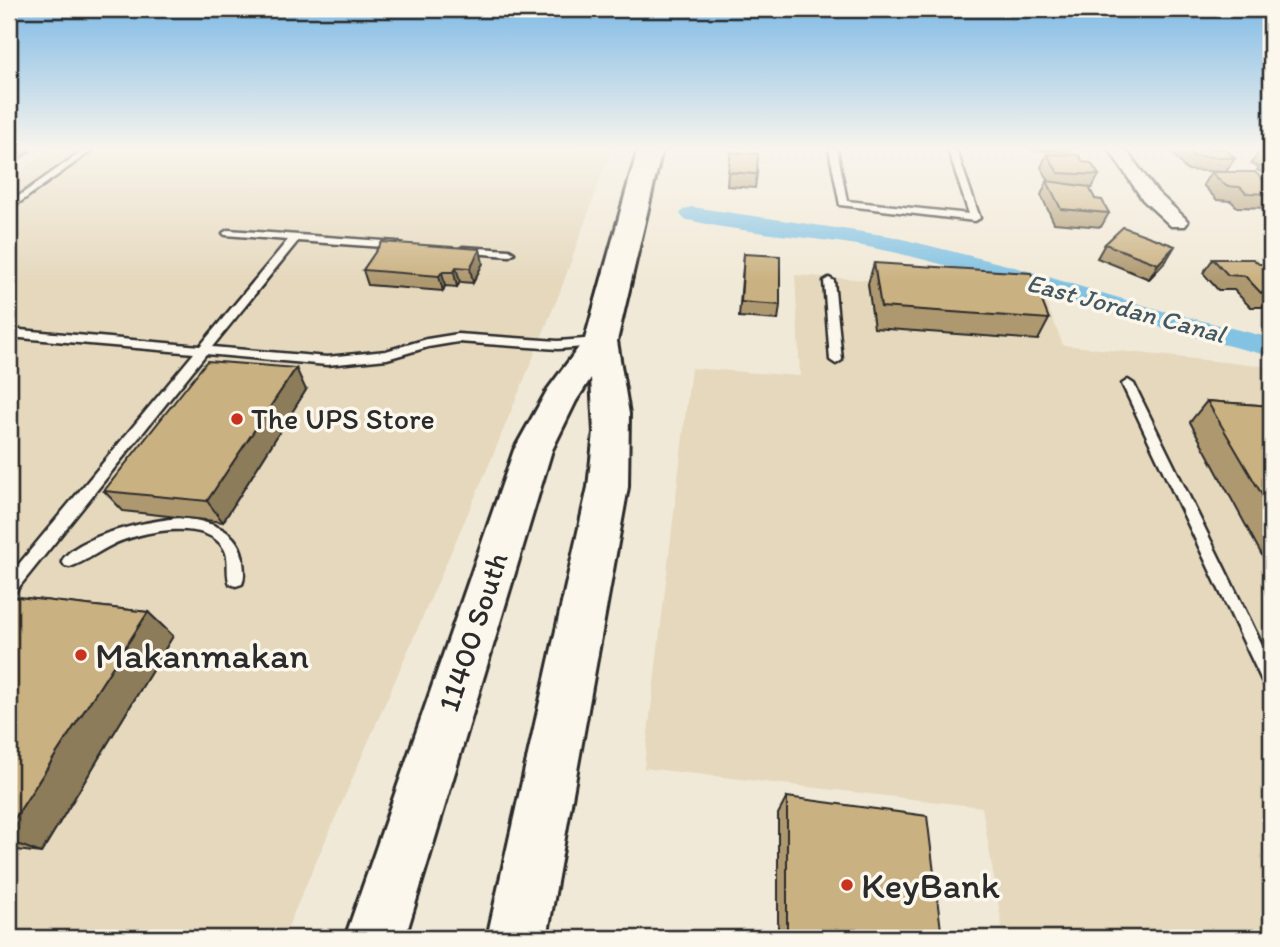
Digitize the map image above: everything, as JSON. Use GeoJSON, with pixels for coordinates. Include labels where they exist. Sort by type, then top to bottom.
{"type":"FeatureCollection","features":[{"type":"Feature","properties":{"kind":"main road","name":"11400 South"},"geometry":{"type":"LineString","coordinates":[[375,938],[533,450],[560,397],[601,341],[639,193]]}},
{"type":"Feature","properties":{"kind":"main road","name":"11400 South"},"geometry":{"type":"LineString","coordinates":[[517,938],[608,487],[614,418],[610,378],[601,341]]}},
{"type":"Feature","properties":{"kind":"street"},"geometry":{"type":"LineString","coordinates":[[1149,193],[1178,222]]}},
{"type":"Feature","properties":{"kind":"lane"},"geometry":{"type":"LineString","coordinates":[[9,207],[28,193]]}},
{"type":"Feature","properties":{"kind":"lane"},"geometry":{"type":"LineString","coordinates":[[840,193],[842,203],[975,218],[966,193]]}},
{"type":"Feature","properties":{"kind":"lane"},"geometry":{"type":"LineString","coordinates":[[228,233],[403,246]]}},
{"type":"Feature","properties":{"kind":"lane"},"geometry":{"type":"LineString","coordinates":[[9,586],[295,238]]}},
{"type":"Feature","properties":{"kind":"lane"},"geometry":{"type":"LineString","coordinates":[[450,249],[509,253]]}},
{"type":"Feature","properties":{"kind":"lane"},"geometry":{"type":"LineString","coordinates":[[829,281],[836,360]]}},
{"type":"Feature","properties":{"kind":"lane"},"geometry":{"type":"LineString","coordinates":[[9,333],[346,360],[387,355],[458,338],[558,345],[601,341]]}},
{"type":"Feature","properties":{"kind":"lane"},"geometry":{"type":"LineString","coordinates":[[1128,384],[1271,681]]}},
{"type":"Feature","properties":{"kind":"lane"},"geometry":{"type":"LineString","coordinates":[[70,561],[123,534],[159,526],[192,525],[206,527],[228,539],[236,551],[236,579]]}},
{"type":"Feature","properties":{"kind":"shaded area"},"geometry":{"type":"Polygon","coordinates":[[[9,193],[595,193],[560,292],[491,460],[283,938],[9,938],[9,193]]]}},
{"type":"Feature","properties":{"kind":"shaded area"},"geometry":{"type":"Polygon","coordinates":[[[795,275],[1042,292],[1063,345],[1271,367],[1271,938],[1004,938],[982,807],[644,768],[691,368],[800,376],[795,275]]]}},
{"type":"Feature","properties":{"kind":"building"},"geometry":{"type":"Polygon","coordinates":[[[1053,193],[1092,193],[1095,199],[1102,200],[1109,213],[1061,209],[1053,193]]]}},
{"type":"Feature","properties":{"kind":"building"},"geometry":{"type":"Polygon","coordinates":[[[1123,227],[1175,246],[1158,264],[1105,244],[1123,227]]]}},
{"type":"Feature","properties":{"kind":"building"},"geometry":{"type":"Polygon","coordinates":[[[382,242],[480,249],[470,268],[456,267],[454,272],[442,272],[439,276],[363,270],[382,242]]]}},
{"type":"Feature","properties":{"kind":"building"},"geometry":{"type":"Polygon","coordinates":[[[744,254],[780,256],[780,305],[741,302],[744,254]]]}},
{"type":"Feature","properties":{"kind":"building"},"geometry":{"type":"Polygon","coordinates":[[[1213,259],[1253,259],[1259,264],[1271,264],[1271,293],[1261,293],[1245,276],[1228,275],[1213,259]]]}},
{"type":"Feature","properties":{"kind":"building"},"geometry":{"type":"Polygon","coordinates":[[[874,263],[1031,273],[1049,319],[881,307],[874,263]]]}},
{"type":"Feature","properties":{"kind":"building"},"geometry":{"type":"Polygon","coordinates":[[[207,361],[296,368],[207,501],[104,491],[207,361]]]}},
{"type":"Feature","properties":{"kind":"building"},"geometry":{"type":"Polygon","coordinates":[[[1207,401],[1271,406],[1271,510],[1207,401]]]}},
{"type":"Feature","properties":{"kind":"building"},"geometry":{"type":"Polygon","coordinates":[[[9,596],[148,612],[9,827],[9,596]]]}},
{"type":"Feature","properties":{"kind":"building","name":"KeyBank"},"geometry":{"type":"Polygon","coordinates":[[[787,797],[927,816],[942,938],[787,938],[787,797]]]}},
{"type":"Feature","properties":{"kind":"waterway","name":"East Jordan Canal"},"geometry":{"type":"LineString","coordinates":[[692,214],[890,244],[1002,272],[1155,318],[1271,347]]}},
{"type":"Feature","properties":{"kind":"place","name":"The UPS Store"},"geometry":{"type":"Point","coordinates":[237,419]}},
{"type":"Feature","properties":{"kind":"place","name":"Makanmakan"},"geometry":{"type":"Point","coordinates":[81,655]}},
{"type":"Feature","properties":{"kind":"place","name":"KeyBank"},"geometry":{"type":"Point","coordinates":[847,885]}}]}
